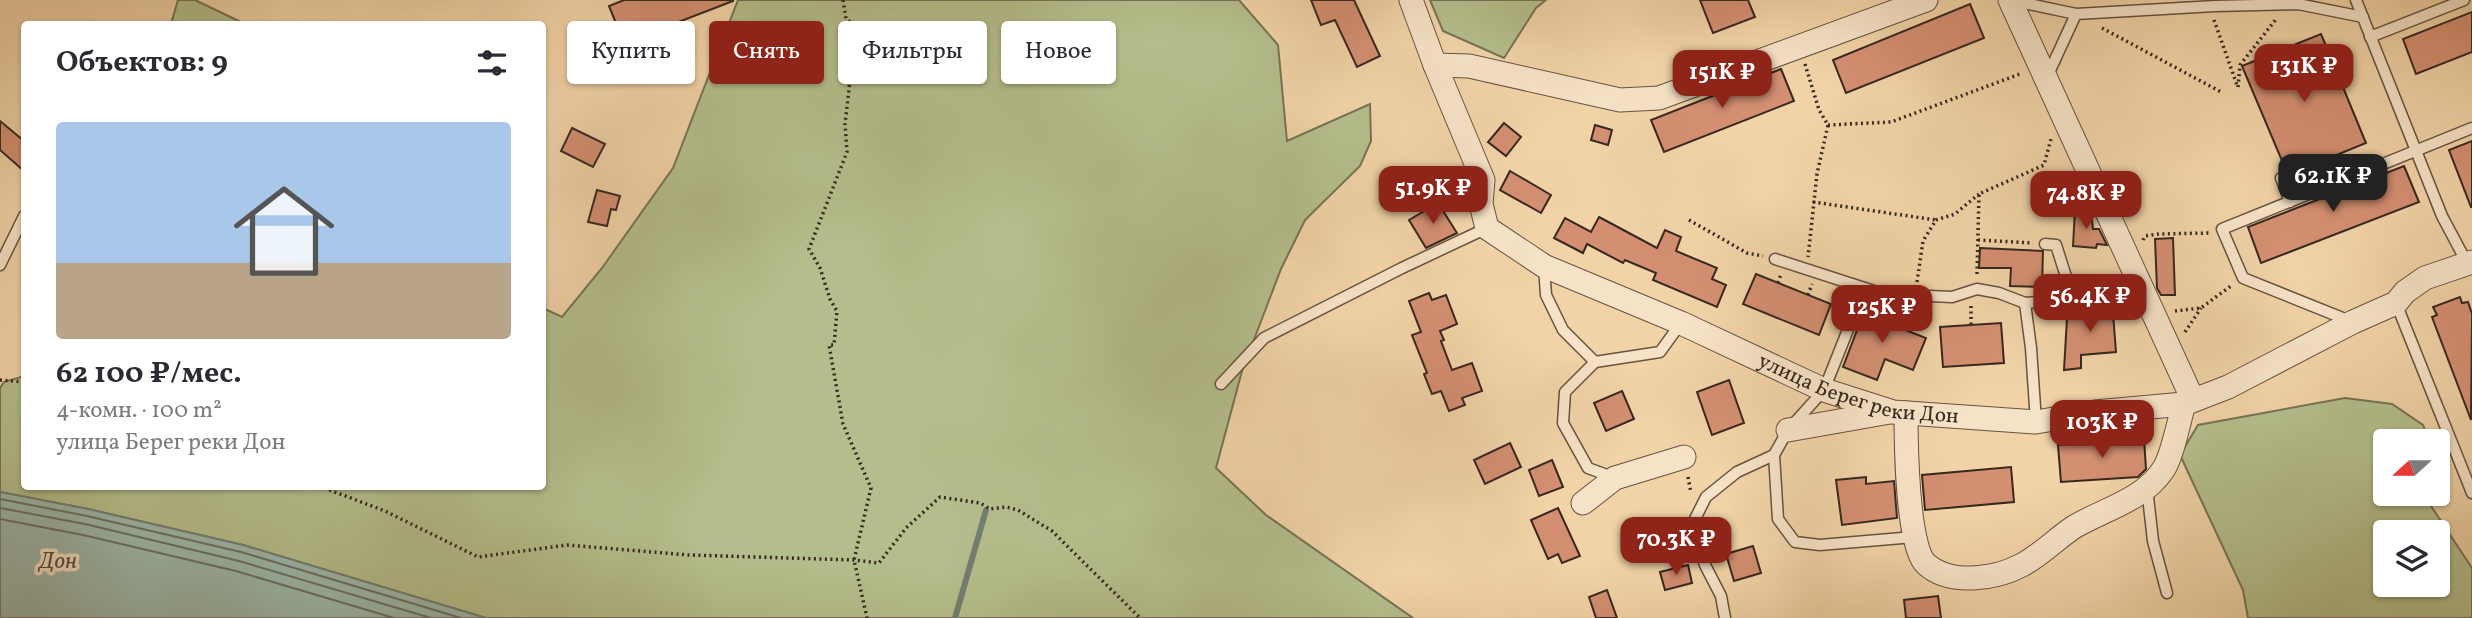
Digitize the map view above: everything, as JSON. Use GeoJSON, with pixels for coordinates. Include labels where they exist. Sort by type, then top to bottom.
{"type":"FeatureCollection","features":[{"type":"Feature","properties":{"kind":"street"},"geometry":{"type":"LineString","coordinates":[[1435,65],[1469,66],[1620,100],[1659,98],[1926,0]]}},
{"type":"Feature","properties":{"kind":"street"},"geometry":{"type":"LineString","coordinates":[[1788,430],[1900,412],[1906,444],[1914,537],[1924,563],[1947,577],[1980,578],[2020,566],[2073,528],[2147,488],[2165,469],[2188,402],[2010,0]]}},
{"type":"Feature","properties":{"kind":"street"},"geometry":{"type":"LineString","coordinates":[[1415,8],[1435,65],[1483,180],[1481,204],[1487,228]]}},
{"type":"Feature","properties":{"kind":"street","name":"улица Берег реки Дон"},"geometry":{"type":"LineString","coordinates":[[1487,228],[1544,267],[1681,323],[1824,390],[1900,412],[2036,422],[2095,412],[2188,402],[2228,387],[2353,322],[2396,303],[2405,292],[2425,278],[2469,263]]}},
{"type":"Feature","properties":{"kind":"street"},"geometry":{"type":"LineString","coordinates":[[1583,503],[1615,478],[1684,457]]}},
{"type":"Feature","properties":{"kind":"lane"},"geometry":{"type":"LineString","coordinates":[[2010,0],[2076,14],[2298,4],[2363,17]]}},
{"type":"Feature","properties":{"kind":"lane"},"geometry":{"type":"LineString","coordinates":[[2356,0],[2442,216],[2469,263]]}},
{"type":"Feature","properties":{"kind":"lane"},"geometry":{"type":"LineString","coordinates":[[2370,37],[2464,0]]}},
{"type":"Feature","properties":{"kind":"lane"},"geometry":{"type":"LineString","coordinates":[[2043,73],[2076,14]]}},
{"type":"Feature","properties":{"kind":"lane"},"geometry":{"type":"LineString","coordinates":[[2353,322],[2243,278],[2222,229],[2472,128]]}},
{"type":"Feature","properties":{"kind":"lane"},"geometry":{"type":"LineString","coordinates":[[2281,178],[2290,202]]}},
{"type":"Feature","properties":{"kind":"lane"},"geometry":{"type":"LineString","coordinates":[[0,265],[21,222]]}},
{"type":"Feature","properties":{"kind":"lane"},"geometry":{"type":"LineString","coordinates":[[1220,384],[1264,338],[1487,228]]}},
{"type":"Feature","properties":{"kind":"lane"},"geometry":{"type":"LineString","coordinates":[[1775,259],[1883,294],[1952,297],[1976,289],[1999,293],[2025,303],[2053,301],[2069,286],[2056,245],[2045,244]]}},
{"type":"Feature","properties":{"kind":"lane"},"geometry":{"type":"LineString","coordinates":[[1544,267],[1546,295],[1563,330],[1595,362]]}},
{"type":"Feature","properties":{"kind":"lane"},"geometry":{"type":"LineString","coordinates":[[1852,284],[1856,296],[1855,312]]}},
{"type":"Feature","properties":{"kind":"lane"},"geometry":{"type":"LineString","coordinates":[[1876,292],[1865,298],[1855,312],[1824,390],[1788,430],[1774,455],[1777,519],[1795,541],[1820,545],[1914,537]]}},
{"type":"Feature","properties":{"kind":"lane"},"geometry":{"type":"LineString","coordinates":[[2025,303],[2036,422]]}},
{"type":"Feature","properties":{"kind":"lane"},"geometry":{"type":"LineString","coordinates":[[2396,303],[2472,493]]}},
{"type":"Feature","properties":{"kind":"lane"},"geometry":{"type":"LineString","coordinates":[[1615,478],[1588,468],[1563,423],[1565,392],[1595,362],[1660,352],[1681,323]]}},
{"type":"Feature","properties":{"kind":"lane"},"geometry":{"type":"LineString","coordinates":[[1725,618],[1721,596],[1705,565],[1698,542],[1695,519],[1706,497],[1737,472],[1774,455]]}},
{"type":"Feature","properties":{"kind":"lane"},"geometry":{"type":"LineString","coordinates":[[2147,488],[2154,541],[2167,593]]}},
{"type":"Feature","properties":{"kind":"path"},"geometry":{"type":"LineString","coordinates":[[843,0],[846,19],[860,29],[852,63],[845,124],[847,152],[809,249],[820,268],[837,311],[834,345],[829,345],[843,424],[871,488],[854,559],[867,618]]}},
{"type":"Feature","properties":{"kind":"path"},"geometry":{"type":"LineString","coordinates":[[2209,6],[2238,87],[2240,65],[2289,5]]}},
{"type":"Feature","properties":{"kind":"path"},"geometry":{"type":"LineString","coordinates":[[2076,14],[2224,93]]}},
{"type":"Feature","properties":{"kind":"path"},"geometry":{"type":"LineString","coordinates":[[1800,47],[1819,110],[1828,125],[1813,202],[1807,269]]}},
{"type":"Feature","properties":{"kind":"path"},"geometry":{"type":"LineString","coordinates":[[1828,125],[1891,122],[2043,73]]}},
{"type":"Feature","properties":{"kind":"path"},"geometry":{"type":"LineString","coordinates":[[1813,202],[1936,220],[1955,214],[1979,194],[2044,165],[2058,110]]}},
{"type":"Feature","properties":{"kind":"path"},"geometry":{"type":"LineString","coordinates":[[1976,289],[1979,194]]}},
{"type":"Feature","properties":{"kind":"path"},"geometry":{"type":"LineString","coordinates":[[1689,220],[1746,253],[1775,259]]}},
{"type":"Feature","properties":{"kind":"path"},"geometry":{"type":"LineString","coordinates":[[1915,295],[1923,241],[1936,220]]}},
{"type":"Feature","properties":{"kind":"path"},"geometry":{"type":"LineString","coordinates":[[1978,240],[2045,244]]}},
{"type":"Feature","properties":{"kind":"path"},"geometry":{"type":"LineString","coordinates":[[2118,291],[2148,307],[2165,312],[2201,307],[2243,278]]}},
{"type":"Feature","properties":{"kind":"path"},"geometry":{"type":"LineString","coordinates":[[2079,286],[2082,317]]}},
{"type":"Feature","properties":{"kind":"path"},"geometry":{"type":"LineString","coordinates":[[0,380],[21,382]]}},
{"type":"Feature","properties":{"kind":"path"},"geometry":{"type":"LineString","coordinates":[[1684,457],[1695,519]]}},
{"type":"Feature","properties":{"kind":"path"},"geometry":{"type":"LineString","coordinates":[[330,490],[385,511],[478,557],[567,545],[689,555],[854,559],[879,563],[906,528],[940,498],[980,503],[990,509],[1006,507],[1018,510],[1052,531],[1140,618]]}},
{"type":"Feature","properties":{"kind":"green space"},"geometry":{"type":"Polygon","coordinates":[[[178,0],[195,0],[239,21],[172,21],[178,0]]]}},
{"type":"Feature","properties":{"kind":"green space"},"geometry":{"type":"Polygon","coordinates":[[[738,0],[1239,0],[1278,45],[1287,141],[1370,104],[1371,141],[1360,166],[1305,220],[1281,269],[1242,371],[1216,468],[1266,515],[1413,618],[486,618],[243,545],[88,509],[0,492],[0,388],[4,382],[21,377],[21,490],[546,490],[546,309],[562,317],[602,268],[673,168],[709,75],[709,84],[824,84],[824,21],[730,21],[738,0]]]}},
{"type":"Feature","properties":{"kind":"green space"},"geometry":{"type":"Polygon","coordinates":[[[1430,0],[1546,0],[1536,8],[1504,58],[1443,31],[1430,0]]]}},
{"type":"Feature","properties":{"kind":"green space"},"geometry":{"type":"Polygon","coordinates":[[[2345,398],[2392,404],[2423,425],[2424,429],[2373,429],[2373,506],[2431,506],[2440,520],[2373,520],[2373,597],[2450,597],[2450,535],[2472,568],[2472,618],[2248,618],[2243,590],[2180,455],[2198,425],[2345,398]]]}},
{"type":"Feature","properties":{"kind":"water","name":"Дон"},"geometry":{"type":"Polygon","coordinates":[[[0,492],[88,509],[243,545],[486,618],[0,618],[0,492]]]}},
{"type":"Feature","properties":{"kind":"building"},"geometry":{"type":"Polygon","coordinates":[[[624,0],[733,0],[681,21],[615,21],[609,6],[624,0]]]}},
{"type":"Feature","properties":{"kind":"building"},"geometry":{"type":"Polygon","coordinates":[[[1311,0],[1354,0],[1380,56],[1357,67],[1335,20],[1321,25],[1311,0]]]}},
{"type":"Feature","properties":{"kind":"building"},"geometry":{"type":"Polygon","coordinates":[[[1700,0],[1748,0],[1755,17],[1713,33],[1700,0]]]}},
{"type":"Feature","properties":{"kind":"building"},"geometry":{"type":"Polygon","coordinates":[[[1970,4],[1984,38],[1846,93],[1833,60],[1970,4]]]}},
{"type":"Feature","properties":{"kind":"building"},"geometry":{"type":"Polygon","coordinates":[[[2472,12],[2472,52],[2416,74],[2403,39],[2472,12]]]}},
{"type":"Feature","properties":{"kind":"building"},"geometry":{"type":"Polygon","coordinates":[[[2321,34],[2366,143],[2288,175],[2242,66],[2321,34]]]}},
{"type":"Feature","properties":{"kind":"building"},"geometry":{"type":"Polygon","coordinates":[[[1781,69],[1794,101],[1664,152],[1651,120],[1781,69]]]}},
{"type":"Feature","properties":{"kind":"building"},"geometry":{"type":"Polygon","coordinates":[[[0,121],[21,138],[21,168],[0,150],[0,121]]]}},
{"type":"Feature","properties":{"kind":"building"},"geometry":{"type":"Polygon","coordinates":[[[1504,123],[1521,137],[1506,156],[1488,142],[1504,123]]]}},
{"type":"Feature","properties":{"kind":"building"},"geometry":{"type":"Polygon","coordinates":[[[1595,125],[1612,130],[1608,145],[1591,140],[1595,125]]]}},
{"type":"Feature","properties":{"kind":"building"},"geometry":{"type":"Polygon","coordinates":[[[572,128],[605,144],[593,167],[561,151],[572,128]]]}},
{"type":"Feature","properties":{"kind":"building"},"geometry":{"type":"Polygon","coordinates":[[[2472,141],[2472,207],[2471,207],[2449,150],[2472,141]]]}},
{"type":"Feature","properties":{"kind":"building"},"geometry":{"type":"Polygon","coordinates":[[[2404,166],[2419,202],[2261,263],[2248,227],[2404,166]]]}},
{"type":"Feature","properties":{"kind":"building"},"geometry":{"type":"Polygon","coordinates":[[[1510,171],[1551,195],[1541,213],[1500,190],[1510,171]]]}},
{"type":"Feature","properties":{"kind":"building"},"geometry":{"type":"Polygon","coordinates":[[[597,190],[620,196],[616,210],[611,209],[607,226],[588,222],[597,190]]]}},
{"type":"Feature","properties":{"kind":"building"},"geometry":{"type":"Polygon","coordinates":[[[1438,203],[1457,233],[1426,248],[1409,220],[1438,203]]]}},
{"type":"Feature","properties":{"kind":"building"},"geometry":{"type":"Polygon","coordinates":[[[2075,210],[2091,212],[2093,229],[2099,229],[2107,245],[2097,244],[2096,248],[2073,246],[2075,210]]]}},
{"type":"Feature","properties":{"kind":"building"},"geometry":{"type":"Polygon","coordinates":[[[1599,217],[1657,248],[1665,230],[1681,237],[1676,251],[1717,268],[1712,279],[1726,285],[1717,307],[1653,280],[1656,273],[1625,260],[1623,263],[1587,244],[1583,253],[1554,238],[1565,218],[1591,232],[1599,217]]]}},
{"type":"Feature","properties":{"kind":"building"},"geometry":{"type":"Polygon","coordinates":[[[2173,238],[2175,295],[2161,295],[2157,288],[2155,239],[2173,238]]]}},
{"type":"Feature","properties":{"kind":"building"},"geometry":{"type":"Polygon","coordinates":[[[1980,248],[2043,251],[2042,287],[2010,286],[2011,268],[1979,268],[1980,248]]]}},
{"type":"Feature","properties":{"kind":"building"},"geometry":{"type":"Polygon","coordinates":[[[1756,274],[1831,304],[1819,335],[1743,304],[1756,274]]]}},
{"type":"Feature","properties":{"kind":"building"},"geometry":{"type":"Polygon","coordinates":[[[1429,293],[1432,300],[1446,295],[1457,324],[1440,331],[1452,370],[1472,363],[1482,391],[1462,398],[1465,405],[1449,411],[1441,391],[1432,394],[1412,335],[1421,332],[1409,301],[1429,293]]]}},
{"type":"Feature","properties":{"kind":"building"},"geometry":{"type":"Polygon","coordinates":[[[2460,297],[2462,303],[2468,302],[2472,314],[2471,420],[2432,317],[2437,315],[2433,307],[2460,297]]]}},
{"type":"Feature","properties":{"kind":"building"},"geometry":{"type":"Polygon","coordinates":[[[2112,301],[2116,352],[2081,355],[2081,368],[2064,370],[2067,318],[2087,317],[2086,303],[2112,301]]]}},
{"type":"Feature","properties":{"kind":"building"},"geometry":{"type":"Polygon","coordinates":[[[1867,304],[1886,312],[1882,321],[1926,338],[1913,370],[1885,359],[1877,380],[1843,367],[1867,304]]]}},
{"type":"Feature","properties":{"kind":"building"},"geometry":{"type":"Polygon","coordinates":[[[2001,323],[2004,363],[1943,367],[1940,327],[2001,323]]]}},
{"type":"Feature","properties":{"kind":"building"},"geometry":{"type":"Polygon","coordinates":[[[1729,380],[1744,423],[1712,435],[1697,392],[1729,380]]]}},
{"type":"Feature","properties":{"kind":"building"},"geometry":{"type":"Polygon","coordinates":[[[1622,391],[1634,419],[1606,431],[1594,403],[1622,391]]]}},
{"type":"Feature","properties":{"kind":"building"},"geometry":{"type":"Polygon","coordinates":[[[2144,439],[2146,469],[2138,477],[2061,482],[2058,445],[2144,439]]]}},
{"type":"Feature","properties":{"kind":"building"},"geometry":{"type":"Polygon","coordinates":[[[1510,443],[1521,467],[1485,484],[1474,460],[1510,443]]]}},
{"type":"Feature","properties":{"kind":"building"},"geometry":{"type":"Polygon","coordinates":[[[1552,460],[1563,487],[1539,496],[1529,470],[1552,460]]]}},
{"type":"Feature","properties":{"kind":"building"},"geometry":{"type":"Polygon","coordinates":[[[2011,467],[2014,502],[1925,510],[1922,475],[2011,467]]]}},
{"type":"Feature","properties":{"kind":"building"},"geometry":{"type":"Polygon","coordinates":[[[1866,477],[1866,484],[1894,481],[1897,518],[1842,525],[1836,480],[1866,477]]]}},
{"type":"Feature","properties":{"kind":"building"},"geometry":{"type":"Polygon","coordinates":[[[1558,508],[1580,556],[1562,563],[1558,554],[1548,559],[1531,520],[1558,508]]]}},
{"type":"Feature","properties":{"kind":"building"},"geometry":{"type":"Polygon","coordinates":[[[1753,546],[1761,573],[1734,581],[1726,554],[1753,546]]]}},
{"type":"Feature","properties":{"kind":"building"},"geometry":{"type":"Polygon","coordinates":[[[1688,565],[1692,583],[1665,590],[1660,572],[1688,565]]]}},
{"type":"Feature","properties":{"kind":"building"},"geometry":{"type":"Polygon","coordinates":[[[1607,590],[1617,618],[1596,618],[1589,597],[1607,590]]]}},
{"type":"Feature","properties":{"kind":"building"},"geometry":{"type":"Polygon","coordinates":[[[1938,596],[1941,618],[1906,618],[1904,600],[1938,596]]]}},
{"type":"Feature","properties":{"kind":"waterway"},"geometry":{"type":"LineString","coordinates":[[955,618],[986,510]]}}]}
